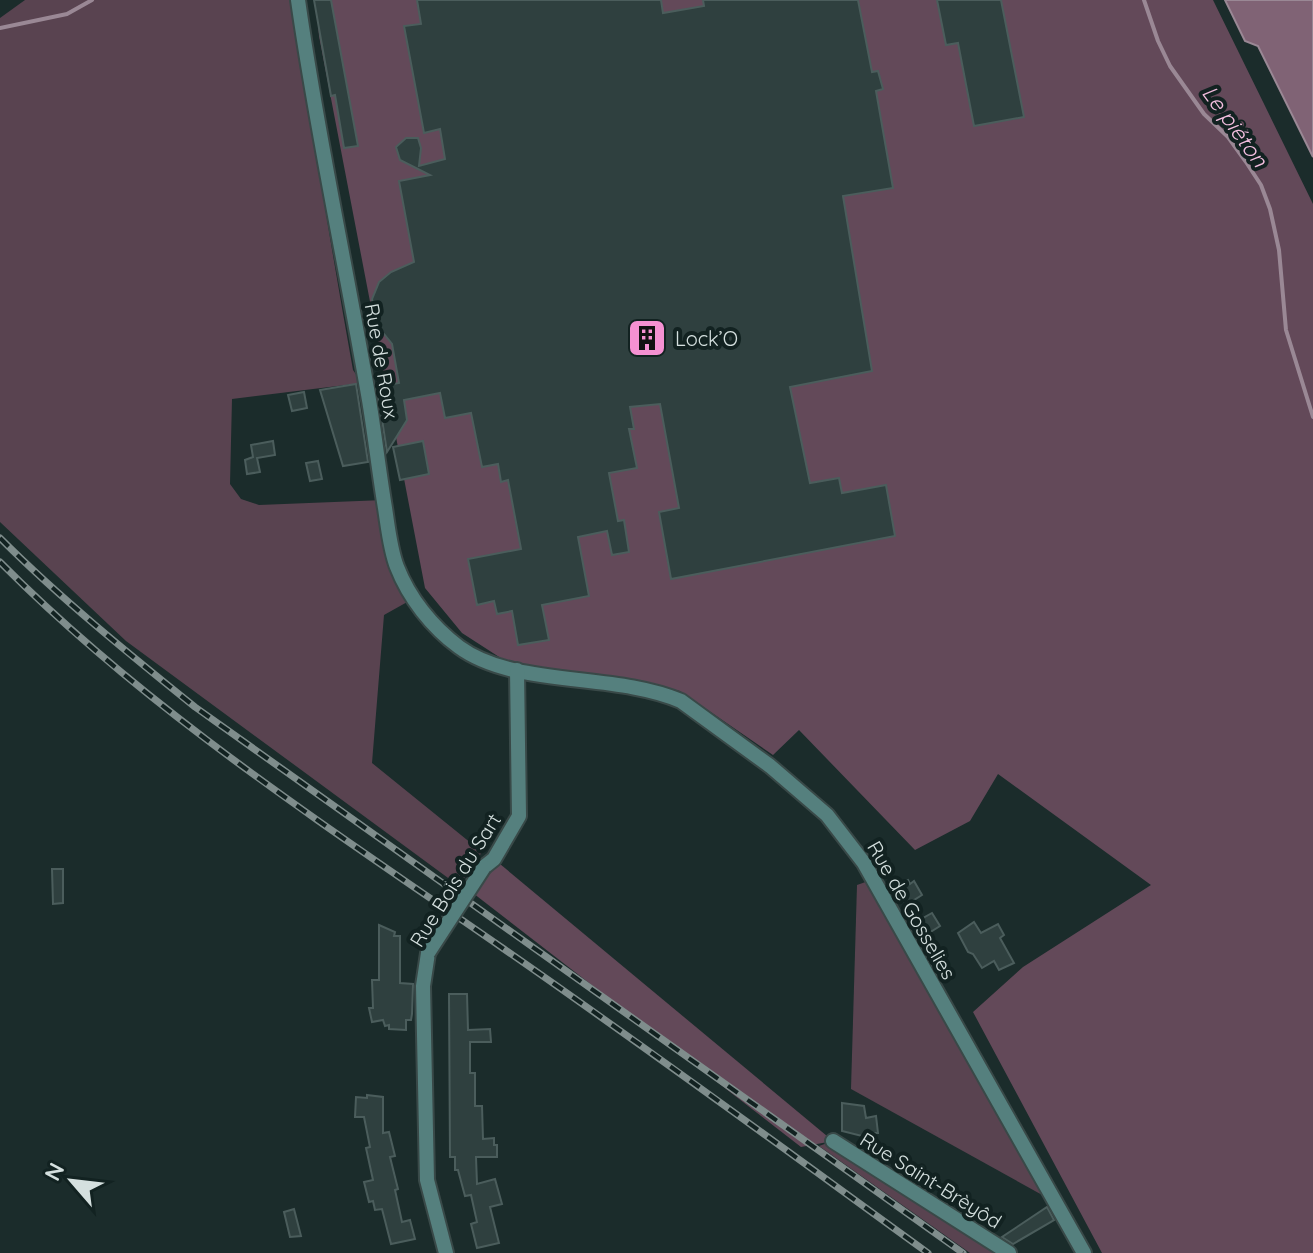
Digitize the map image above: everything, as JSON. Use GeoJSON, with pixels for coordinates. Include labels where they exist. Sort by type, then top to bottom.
{"type":"FeatureCollection","features":[{"type":"Feature","properties":{"kind":"street","name":"Rue de Roux"},"geometry":{"type":"LineString","coordinates":[[298,0],[396,566],[417,606],[445,635],[481,660],[517,670]]}},
{"type":"Feature","properties":{"kind":"street","name":"Rue Bois du Sart"},"geometry":{"type":"LineString","coordinates":[[446,1253],[427,1180],[423,986],[428,953],[484,867],[494,859],[519,816],[517,670]]}},
{"type":"Feature","properties":{"kind":"street","name":"Rue de Gosselies"},"geometry":{"type":"LineString","coordinates":[[517,670],[618,683],[666,694],[681,701],[770,766],[827,815],[874,879],[1084,1253]]}},
{"type":"Feature","properties":{"kind":"street","name":"Rue Saint-Brèyôd"},"geometry":{"type":"LineString","coordinates":[[833,1141],[1009,1253]]}},
{"type":"Feature","properties":{"kind":"shaded area"},"geometry":{"type":"Polygon","coordinates":[[[25,0],[297,0],[337,278],[353,370],[362,383],[232,399],[230,484],[241,499],[259,505],[384,500],[409,601],[384,615],[372,763],[482,852],[459,886],[126,641],[0,522],[0,18],[25,0]]]}},
{"type":"Feature","properties":{"kind":"shaded area"},"geometry":{"type":"Polygon","coordinates":[[[316,0],[1213,0],[1313,204],[1313,1253],[1102,1253],[973,1012],[1023,967],[1151,885],[998,774],[970,821],[915,850],[799,730],[773,755],[680,691],[632,680],[510,664],[462,633],[425,588],[319,36],[316,0]]]}},
{"type":"Feature","properties":{"kind":"shaded area"},"geometry":{"type":"Polygon","coordinates":[[[1225,0],[1313,0],[1313,157],[1258,46],[1245,41],[1225,0]]]}},
{"type":"Feature","properties":{"kind":"shaded area"},"geometry":{"type":"Polygon","coordinates":[[[494,859],[833,1141],[801,1147],[469,890],[494,859]]]}},
{"type":"Feature","properties":{"kind":"shaded area"},"geometry":{"type":"Polygon","coordinates":[[[874,879],[1044,1196],[851,1089],[857,885],[874,879]]]}},
{"type":"Feature","properties":{"kind":"shaded area"},"geometry":{"type":"Polygon","coordinates":[[[833,1141],[1001,1253],[970,1253],[819,1146],[833,1141]]]}},
{"type":"Feature","properties":{"kind":"building"},"geometry":{"type":"Polygon","coordinates":[[[314,0],[331,0],[358,146],[344,148],[335,95],[331,96],[314,0]]]}},
{"type":"Feature","properties":{"kind":"building","name":"Lock’O"},"geometry":{"type":"Polygon","coordinates":[[[417,0],[661,0],[663,13],[704,6],[703,0],[858,0],[872,72],[878,71],[883,89],[876,91],[893,188],[843,196],[872,371],[790,387],[810,483],[839,478],[842,493],[886,485],[895,536],[671,579],[659,512],[679,508],[660,404],[630,407],[634,429],[629,429],[637,468],[609,473],[618,521],[624,520],[629,552],[612,555],[607,531],[578,537],[589,596],[542,605],[549,640],[518,645],[512,611],[497,614],[494,601],[477,605],[468,559],[521,549],[508,480],[501,482],[498,464],[482,467],[471,413],[445,418],[440,393],[404,400],[407,420],[387,452],[377,387],[399,383],[392,344],[376,324],[372,299],[379,282],[391,272],[414,262],[399,181],[430,175],[400,160],[396,147],[406,138],[418,138],[421,148],[419,166],[445,159],[440,129],[424,133],[404,26],[421,24],[417,0]]]}},
{"type":"Feature","properties":{"kind":"building"},"geometry":{"type":"Polygon","coordinates":[[[937,0],[1001,0],[1024,117],[974,126],[958,43],[946,45],[937,0]]]}},
{"type":"Feature","properties":{"kind":"building"},"geometry":{"type":"Polygon","coordinates":[[[356,384],[368,462],[343,466],[320,390],[356,384]]]}},
{"type":"Feature","properties":{"kind":"building"},"geometry":{"type":"Polygon","coordinates":[[[304,392],[307,408],[292,411],[288,395],[304,392]]]}},
{"type":"Feature","properties":{"kind":"building"},"geometry":{"type":"Polygon","coordinates":[[[273,441],[275,455],[257,458],[260,472],[247,474],[245,460],[253,457],[251,445],[273,441]]]}},
{"type":"Feature","properties":{"kind":"building"},"geometry":{"type":"Polygon","coordinates":[[[423,441],[429,474],[400,480],[393,447],[423,441]]]}},
{"type":"Feature","properties":{"kind":"building"},"geometry":{"type":"Polygon","coordinates":[[[318,461],[322,479],[310,481],[306,463],[318,461]]]}},
{"type":"Feature","properties":{"kind":"building"},"geometry":{"type":"Polygon","coordinates":[[[52,869],[63,869],[63,903],[53,904],[52,869]]]}},
{"type":"Feature","properties":{"kind":"building"},"geometry":{"type":"Polygon","coordinates":[[[908,880],[910,884],[914,881],[922,895],[906,905],[895,886],[908,880]]]}},
{"type":"Feature","properties":{"kind":"building"},"geometry":{"type":"Polygon","coordinates":[[[932,913],[940,926],[924,936],[916,922],[932,913]]]}},
{"type":"Feature","properties":{"kind":"building"},"geometry":{"type":"Polygon","coordinates":[[[974,922],[981,933],[998,924],[1004,935],[1000,938],[1014,963],[999,970],[994,961],[982,968],[973,954],[968,952],[958,933],[974,922]]]}},
{"type":"Feature","properties":{"kind":"building"},"geometry":{"type":"Polygon","coordinates":[[[379,925],[395,932],[394,936],[400,936],[400,983],[413,984],[412,1014],[411,1020],[406,1020],[406,1030],[389,1029],[383,1020],[372,1022],[369,1008],[373,1008],[372,980],[379,980],[379,925]]]}},
{"type":"Feature","properties":{"kind":"building"},"geometry":{"type":"Polygon","coordinates":[[[449,994],[467,994],[468,1030],[490,1029],[491,1042],[470,1042],[470,1073],[475,1073],[475,1106],[482,1106],[483,1139],[494,1138],[494,1145],[497,1145],[497,1157],[476,1157],[477,1184],[495,1179],[502,1204],[490,1207],[499,1243],[477,1248],[471,1224],[477,1222],[471,1195],[465,1196],[458,1170],[455,1170],[455,1157],[450,1157],[449,994]]]}},
{"type":"Feature","properties":{"kind":"building"},"geometry":{"type":"Polygon","coordinates":[[[367,1095],[383,1097],[383,1133],[389,1132],[395,1156],[390,1157],[402,1222],[410,1220],[415,1239],[391,1244],[382,1209],[375,1210],[373,1201],[369,1202],[364,1182],[373,1180],[366,1148],[370,1147],[364,1117],[355,1117],[356,1097],[367,1098],[367,1095]]]}},
{"type":"Feature","properties":{"kind":"building"},"geometry":{"type":"Polygon","coordinates":[[[842,1103],[864,1106],[866,1118],[876,1116],[878,1133],[866,1133],[866,1137],[842,1131],[842,1103]]]}},
{"type":"Feature","properties":{"kind":"building"},"geometry":{"type":"Polygon","coordinates":[[[1047,1207],[1054,1220],[1013,1244],[1002,1237],[1047,1207]]]}},
{"type":"Feature","properties":{"kind":"building"},"geometry":{"type":"Polygon","coordinates":[[[294,1209],[301,1236],[290,1237],[284,1212],[294,1209]]]}},
{"type":"Feature","properties":{"kind":"waterway","name":"Le piéton"},"geometry":{"type":"LineString","coordinates":[[0,28],[67,14],[92,0]]}},
{"type":"Feature","properties":{"kind":"waterway","name":"Le piéton"},"geometry":{"type":"LineString","coordinates":[[1144,0],[1170,66],[1204,114],[1228,137],[1261,185],[1279,250],[1286,330],[1313,417]]}},
{"type":"Feature","properties":{"kind":"railway"},"geometry":{"type":"LineString","coordinates":[[0,538],[71,604],[195,707],[963,1253]]}},
{"type":"Feature","properties":{"kind":"railway"},"geometry":{"type":"LineString","coordinates":[[0,562],[117,669],[243,767],[611,1024],[928,1253]]}},
{"type":"Feature","properties":{"kind":"place","name":"Lock’O"},"geometry":{"type":"Point","coordinates":[647,338]}}]}
